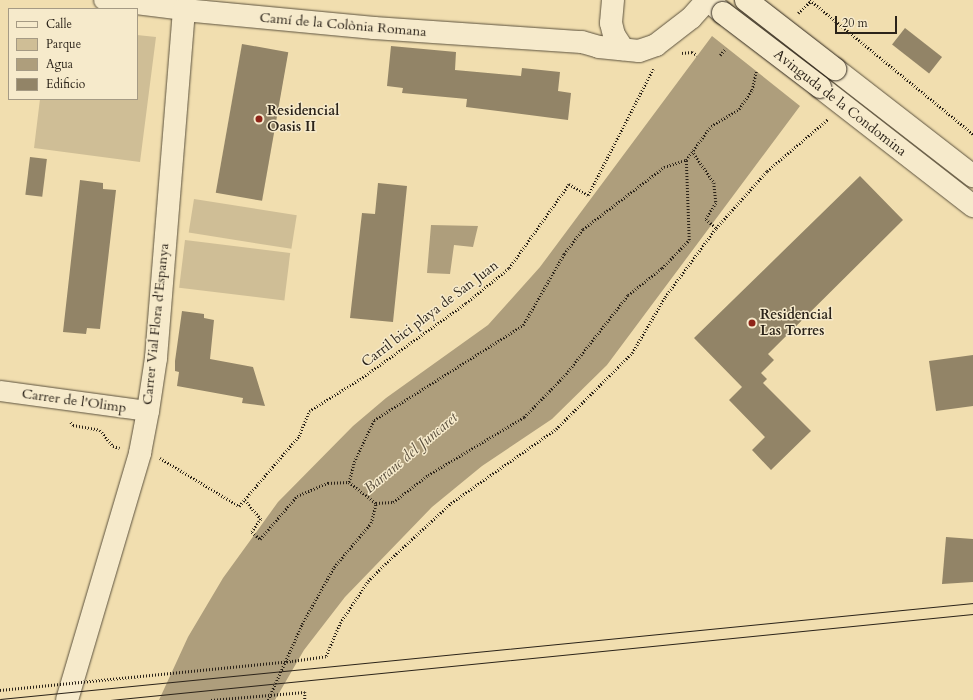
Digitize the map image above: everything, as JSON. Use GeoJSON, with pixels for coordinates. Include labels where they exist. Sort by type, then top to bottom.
{"type":"FeatureCollection","features":[{"type":"Feature","properties":{"kind":"street","name":"Camí de la Colònia Romana"},"geometry":{"type":"LineString","coordinates":[[104,0],[184,10],[374,28],[582,42],[639,51],[656,45],[712,4]]}},
{"type":"Feature","properties":{"kind":"street"},"geometry":{"type":"LineString","coordinates":[[613,0],[611,23],[614,35],[623,49]]}},
{"type":"Feature","properties":{"kind":"street","name":"Avinguda de la Condomina"},"geometry":{"type":"LineString","coordinates":[[746,0],[973,176]]}},
{"type":"Feature","properties":{"kind":"street","name":"Avinguda de la Condomina"},"geometry":{"type":"LineString","coordinates":[[712,4],[973,206]]}},
{"type":"Feature","properties":{"kind":"street","name":"Carrer Vial Flora d'Espanya"},"geometry":{"type":"LineString","coordinates":[[67,700],[140,453],[148,411],[156,358],[184,10]]}},
{"type":"Feature","properties":{"kind":"street"},"geometry":{"type":"LineString","coordinates":[[582,42],[611,23]]}},
{"type":"Feature","properties":{"kind":"street","name":"Carrer de l'Olimp"},"geometry":{"type":"LineString","coordinates":[[0,391],[148,411]]}},
{"type":"Feature","properties":{"kind":"path"},"geometry":{"type":"LineString","coordinates":[[792,18],[811,0],[973,134]]}},
{"type":"Feature","properties":{"kind":"path"},"geometry":{"type":"LineString","coordinates":[[720,55],[726,48]]}},
{"type":"Feature","properties":{"kind":"path"},"geometry":{"type":"LineString","coordinates":[[679,54],[692,52],[697,55]]}},
{"type":"Feature","properties":{"kind":"path","name":"Carril bici playa de San Juan"},"geometry":{"type":"LineString","coordinates":[[245,500],[299,436],[309,411],[360,379],[466,303],[509,268],[569,184],[588,195],[652,69],[659,65]]}},
{"type":"Feature","properties":{"kind":"path"},"geometry":{"type":"LineString","coordinates":[[69,420],[73,424],[100,430],[113,446],[161,458],[239,506],[245,500],[262,518],[252,532],[260,539],[297,496],[328,483],[349,482],[376,503],[393,502],[428,474],[524,416],[566,374],[628,295],[662,268],[689,240],[686,160],[711,126],[739,109],[752,90],[756,71]]}},
{"type":"Feature","properties":{"kind":"path"},"geometry":{"type":"LineString","coordinates":[[0,690],[292,661],[326,656],[340,624],[368,581],[451,503],[556,429],[632,354],[665,297],[716,228],[768,171],[843,106]]}},
{"type":"Feature","properties":{"kind":"path"},"geometry":{"type":"LineString","coordinates":[[692,151],[714,183],[716,203],[706,219],[716,228]]}},
{"type":"Feature","properties":{"kind":"path"},"geometry":{"type":"LineString","coordinates":[[349,482],[354,462],[374,420],[524,325],[564,254],[583,229],[664,167],[686,160]]}},
{"type":"Feature","properties":{"kind":"path"},"geometry":{"type":"LineString","coordinates":[[268,700],[316,599],[334,567],[371,523],[376,503]]}},
{"type":"Feature","properties":{"kind":"path"},"geometry":{"type":"LineString","coordinates":[[211,700],[305,692],[305,700]]}},
{"type":"Feature","properties":{"kind":"green space"},"geometry":{"type":"Polygon","coordinates":[[[138,35],[156,37],[140,162],[34,148],[40,100],[138,100],[138,35]]]}},
{"type":"Feature","properties":{"kind":"green space"},"geometry":{"type":"Polygon","coordinates":[[[194,199],[297,215],[291,249],[189,233],[194,199]]]}},
{"type":"Feature","properties":{"kind":"green space"},"geometry":{"type":"Polygon","coordinates":[[[185,240],[290,253],[284,301],[179,288],[185,240]]]}},
{"type":"Feature","properties":{"kind":"water","name":"Barranc del Juncaret"},"geometry":{"type":"Polygon","coordinates":[[[712,36],[800,106],[607,365],[552,419],[482,466],[432,507],[345,597],[304,650],[275,700],[159,700],[188,637],[223,578],[278,502],[353,426],[386,398],[488,325],[540,267],[712,36]]]}},
{"type":"Feature","properties":{"kind":"water"},"geometry":{"type":"Polygon","coordinates":[[[431,225],[478,226],[473,247],[454,245],[450,274],[427,273],[431,225]]]}},
{"type":"Feature","properties":{"kind":"building"},"geometry":{"type":"Polygon","coordinates":[[[905,28],[942,57],[929,73],[892,45],[905,28]]]}},
{"type":"Feature","properties":{"kind":"building","name":"Residencial Oasis II"},"geometry":{"type":"Polygon","coordinates":[[[242,44],[288,52],[262,201],[216,193],[242,44]]]}},
{"type":"Feature","properties":{"kind":"building"},"geometry":{"type":"Polygon","coordinates":[[[391,46],[456,52],[455,70],[521,76],[522,68],[560,72],[558,91],[571,93],[568,120],[466,107],[467,99],[402,93],[403,88],[387,86],[391,46]]]}},
{"type":"Feature","properties":{"kind":"building"},"geometry":{"type":"Polygon","coordinates":[[[30,157],[47,159],[42,197],[25,195],[30,157]]]}},
{"type":"Feature","properties":{"kind":"building","name":"Residencial Las Torres"},"geometry":{"type":"Polygon","coordinates":[[[860,176],[903,220],[768,354],[774,360],[761,373],[767,379],[763,383],[811,431],[771,470],[752,450],[765,437],[729,400],[742,387],[694,338],[860,176]]]}},
{"type":"Feature","properties":{"kind":"building"},"geometry":{"type":"Polygon","coordinates":[[[80,180],[103,183],[103,189],[116,190],[100,329],[87,328],[86,334],[63,332],[80,180]]]}},
{"type":"Feature","properties":{"kind":"building"},"geometry":{"type":"Polygon","coordinates":[[[378,183],[407,186],[393,322],[350,318],[362,213],[375,214],[378,183]]]}},
{"type":"Feature","properties":{"kind":"building"},"geometry":{"type":"Polygon","coordinates":[[[182,311],[204,314],[204,318],[214,320],[210,359],[253,367],[265,406],[242,403],[243,398],[177,386],[179,372],[175,371],[175,361],[182,311]]]}},
{"type":"Feature","properties":{"kind":"building"},"geometry":{"type":"Polygon","coordinates":[[[973,355],[973,406],[936,411],[929,361],[973,355]]]}},
{"type":"Feature","properties":{"kind":"building"},"geometry":{"type":"Polygon","coordinates":[[[946,537],[973,539],[973,582],[942,584],[946,537]]]}},
{"type":"Feature","properties":{"kind":"tram line"},"geometry":{"type":"LineString","coordinates":[[0,699],[973,603]]}},
{"type":"Feature","properties":{"kind":"tram line"},"geometry":{"type":"LineString","coordinates":[[110,700],[973,614]]}},
{"type":"Feature","properties":{"kind":"place","name":"Residencial Oasis II"},"geometry":{"type":"Point","coordinates":[259,119]}},
{"type":"Feature","properties":{"kind":"place","name":"Residencial Las Torres"},"geometry":{"type":"Point","coordinates":[752,323]}}]}
